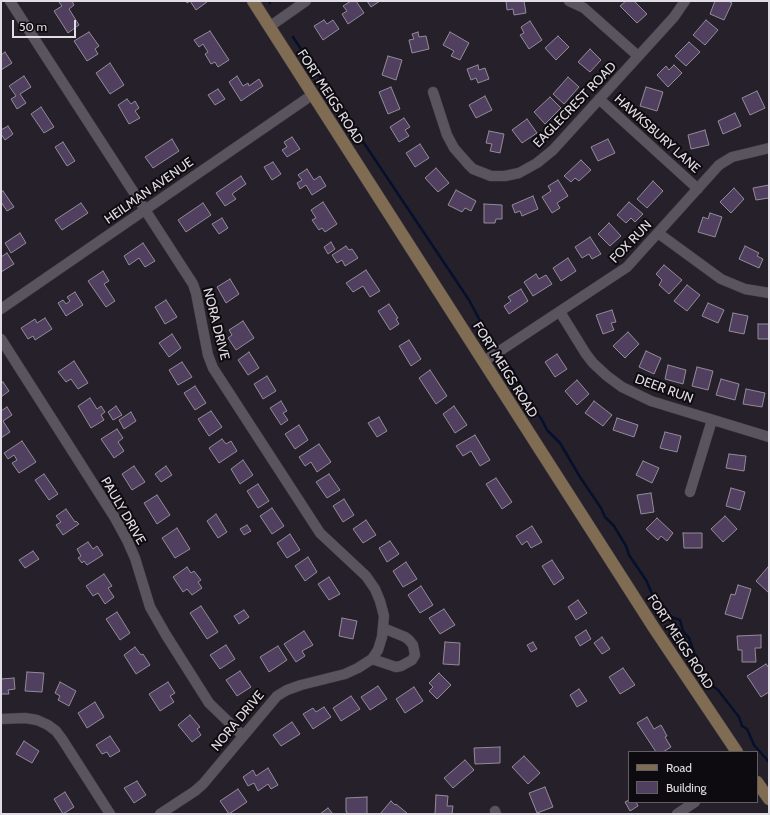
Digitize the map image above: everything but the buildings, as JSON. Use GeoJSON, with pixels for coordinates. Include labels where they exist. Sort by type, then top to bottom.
{"type":"FeatureCollection","features":[{"type":"Feature","properties":{"kind":"street","name":"NORA DRIVE"},"geometry":{"type":"LineString","coordinates":[[10,1],[194,289],[208,355],[213,368],[320,533],[366,576],[375,589],[384,616],[382,637],[378,650],[372,659],[346,674],[301,685],[287,690],[277,696],[202,784],[195,791],[160,814]]}},
{"type":"Feature","properties":{"kind":"street","name":"FORT MEIGS ROAD"},"geometry":{"type":"LineString","coordinates":[[253,1],[654,628],[735,751]]}},
{"type":"Feature","properties":{"kind":"street"},"geometry":{"type":"LineString","coordinates":[[269,27],[306,1]]}},
{"type":"Feature","properties":{"kind":"street"},"geometry":{"type":"LineString","coordinates":[[569,1],[584,8],[638,56]]}},
{"type":"Feature","properties":{"kind":"street","name":"EAGLECREST ROAD"},"geometry":{"type":"LineString","coordinates":[[433,92],[447,135],[463,159],[473,169],[484,174],[498,176],[519,173],[537,163],[553,150],[674,17],[685,1]]}},
{"type":"Feature","properties":{"kind":"street","name":"HEILMAN AVENUE"},"geometry":{"type":"LineString","coordinates":[[1,309],[312,95]]}},
{"type":"Feature","properties":{"kind":"street","name":"HAWKSBURY LANE"},"geometry":{"type":"LineString","coordinates":[[599,99],[698,189]]}},
{"type":"Feature","properties":{"kind":"street","name":"FOX RUN"},"geometry":{"type":"LineString","coordinates":[[483,362],[627,267],[719,165],[732,157],[769,148]]}},
{"type":"Feature","properties":{"kind":"street"},"geometry":{"type":"LineString","coordinates":[[658,233],[721,279],[745,289],[769,293]]}},
{"type":"Feature","properties":{"kind":"street","name":"DEER RUN"},"geometry":{"type":"LineString","coordinates":[[560,312],[564,321],[590,358],[607,376],[633,394],[651,401],[769,437]]}},
{"type":"Feature","properties":{"kind":"street","name":"PAULY DRIVE"},"geometry":{"type":"LineString","coordinates":[[1,339],[121,529],[135,558],[150,607],[166,635],[209,702],[243,736]]}},
{"type":"Feature","properties":{"kind":"street"},"geometry":{"type":"LineString","coordinates":[[690,492],[712,420]]}},
{"type":"Feature","properties":{"kind":"street"},"geometry":{"type":"LineString","coordinates":[[372,659],[401,666],[408,664],[415,655],[413,644],[409,640],[383,628]]}},
{"type":"Feature","properties":{"kind":"street"},"geometry":{"type":"LineString","coordinates":[[1,719],[25,718],[37,720],[48,725],[62,739],[110,814]]}},
{"type":"Feature","properties":{"kind":"street"},"geometry":{"type":"LineString","coordinates":[[758,783],[769,799]]}},
{"type":"Feature","properties":{"kind":"street"},"geometry":{"type":"LineString","coordinates":[[677,814],[694,803]]}},
{"type":"Feature","properties":{"kind":"waterway"},"geometry":{"type":"LineString","coordinates":[[293,37],[469,300],[486,332]]}},
{"type":"Feature","properties":{"kind":"waterway"},"geometry":{"type":"LineString","coordinates":[[509,366],[513,370],[526,392],[530,403],[547,430],[560,443],[580,477],[601,508],[605,517],[614,526],[626,546],[629,555],[646,580],[654,598],[666,609],[671,617],[680,620],[683,631],[689,638],[702,671],[739,717],[742,726],[747,729],[754,745],[769,762]]}}]}
